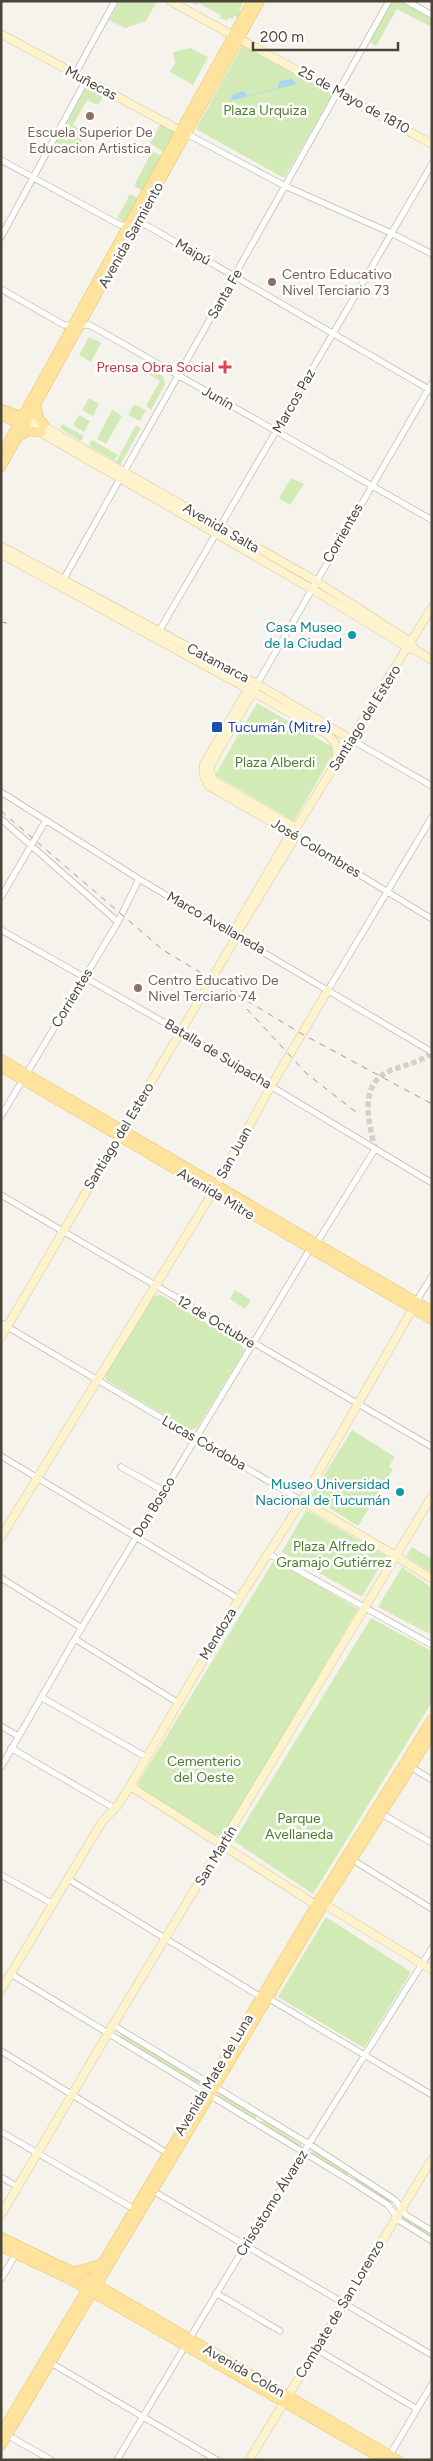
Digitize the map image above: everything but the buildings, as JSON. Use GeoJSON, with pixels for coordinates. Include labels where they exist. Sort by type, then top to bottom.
{"type":"FeatureCollection","features":[{"type":"Feature","properties":{"kind":"main road","name":"Avenida Sarmiento"},"geometry":{"type":"LineString","coordinates":[[237,37],[252,1]]}},
{"type":"Feature","properties":{"kind":"main road","name":"Avenida Sarmiento"},"geometry":{"type":"LineString","coordinates":[[1,467],[23,421],[237,37],[260,1]]}},
{"type":"Feature","properties":{"kind":"main road"},"geometry":{"type":"LineString","coordinates":[[32,406],[39,418],[42,429],[28,431],[13,439],[2,413],[18,412],[32,406]]}},
{"type":"Feature","properties":{"kind":"main road"},"geometry":{"type":"LineString","coordinates":[[2,413],[23,421]]}},
{"type":"Feature","properties":{"kind":"main road","name":"Avenida Sarmiento"},"geometry":{"type":"LineString","coordinates":[[1,454],[13,439]]}},
{"type":"Feature","properties":{"kind":"main road","name":"Avenida Mitre"},"geometry":{"type":"LineString","coordinates":[[1,1059],[24,1077]]}},
{"type":"Feature","properties":{"kind":"main road","name":"Avenida Mitre"},"geometry":{"type":"LineString","coordinates":[[1,1067],[24,1077],[414,1306],[432,1320]]}},
{"type":"Feature","properties":{"kind":"main road","name":"Avenida Mitre"},"geometry":{"type":"LineString","coordinates":[[414,1306],[432,1311]]}},
{"type":"Feature","properties":{"kind":"main road","name":"Avenida Mate de Luna"},"geometry":{"type":"LineString","coordinates":[[104,2266],[154,2190],[212,2084],[432,1719]]}},
{"type":"Feature","properties":{"kind":"main road","name":"Avenida Mate de Luna"},"geometry":{"type":"LineString","coordinates":[[320,1904],[353,1860],[432,1734]]}},
{"type":"Feature","properties":{"kind":"main road","name":"Avenida Mate de Luna"},"geometry":{"type":"LineString","coordinates":[[1,2446],[3,2433],[92,2287],[134,2208],[167,2153],[207,2093]]}},
{"type":"Feature","properties":{"kind":"main road"},"geometry":{"type":"LineString","coordinates":[[1,2237],[92,2287]]}},
{"type":"Feature","properties":{"kind":"main road"},"geometry":{"type":"LineString","coordinates":[[1,2247],[72,2276],[104,2266],[106,2286],[114,2295]]}},
{"type":"Feature","properties":{"kind":"main road"},"geometry":{"type":"LineString","coordinates":[[72,2276],[77,2291],[79,2308],[94,2301],[114,2305]]}},
{"type":"Feature","properties":{"kind":"main road","name":"Avenida Colón"},"geometry":{"type":"LineString","coordinates":[[92,2287],[114,2295],[187,2342],[390,2459]]}},
{"type":"Feature","properties":{"kind":"main road","name":"Avenida Colón"},"geometry":{"type":"LineString","coordinates":[[92,2287],[114,2305],[187,2342]]}},
{"type":"Feature","properties":{"kind":"main road","name":"Avenida Mate de Luna"},"geometry":{"type":"LineString","coordinates":[[3,2433],[51,2363],[79,2308]]}},
{"type":"Feature","properties":{"kind":"street"},"geometry":{"type":"LineString","coordinates":[[75,74],[116,1]]}},
{"type":"Feature","properties":{"kind":"street","name":"25 de Mayo de 1810"},"geometry":{"type":"LineString","coordinates":[[170,1],[432,144]]}},
{"type":"Feature","properties":{"kind":"street","name":"Santa Fe"},"geometry":{"type":"LineString","coordinates":[[61,583],[389,1]]}},
{"type":"Feature","properties":{"kind":"street"},"geometry":{"type":"LineString","coordinates":[[407,1],[432,15]]}},
{"type":"Feature","properties":{"kind":"street","name":"Muñecas"},"geometry":{"type":"LineString","coordinates":[[1,34],[184,133]]}},
{"type":"Feature","properties":{"kind":"street"},"geometry":{"type":"LineString","coordinates":[[1,237],[86,80]]}},
{"type":"Feature","properties":{"kind":"street"},"geometry":{"type":"LineString","coordinates":[[184,133],[285,186],[392,233],[432,254]]}},
{"type":"Feature","properties":{"kind":"street","name":"Maipú"},"geometry":{"type":"LineString","coordinates":[[1,160],[120,225],[146,225],[431,388]]}},
{"type":"Feature","properties":{"kind":"street","name":"Marcos Paz"},"geometry":{"type":"LineString","coordinates":[[157,635],[432,164]]}},
{"type":"Feature","properties":{"kind":"street","name":"Junín"},"geometry":{"type":"LineString","coordinates":[[1,289],[58,322],[90,325],[372,484],[432,520]]}},
{"type":"Feature","properties":{"kind":"street","name":"Corrientes"},"geometry":{"type":"LineString","coordinates":[[207,776],[211,764],[253,688],[372,484],[431,388]]}},
{"type":"Feature","properties":{"kind":"street","name":"Avenida Salta"},"geometry":{"type":"LineString","coordinates":[[23,421],[42,429],[217,530],[432,660]]}},
{"type":"Feature","properties":{"kind":"street","name":"Avenida Salta"},"geometry":{"type":"LineString","coordinates":[[217,530],[316,581],[411,647]]}},
{"type":"Feature","properties":{"kind":"street","name":"Catamarca"},"geometry":{"type":"LineString","coordinates":[[1,546],[61,583]]}},
{"type":"Feature","properties":{"kind":"street","name":"Catamarca"},"geometry":{"type":"LineString","coordinates":[[1,554],[61,583],[352,740],[432,786]]}},
{"type":"Feature","properties":{"kind":"street","name":"Santiago del Estero"},"geometry":{"type":"LineString","coordinates":[[1,1337],[4,1325],[234,942],[239,922],[411,647],[432,607]]}},
{"type":"Feature","properties":{"kind":"street","name":"Catamarca"},"geometry":{"type":"LineString","coordinates":[[253,688],[335,739],[337,763]]}},
{"type":"Feature","properties":{"kind":"street","name":"José Colombres"},"geometry":{"type":"LineString","coordinates":[[207,776],[432,919]]}},
{"type":"Feature","properties":{"kind":"street","name":"Marco Avellaneda"},"geometry":{"type":"LineString","coordinates":[[1,792],[139,879],[432,1052]]}},
{"type":"Feature","properties":{"kind":"street","name":"San Juan"},"geometry":{"type":"LineString","coordinates":[[1,1536],[214,1189],[271,1086],[432,817]]}},
{"type":"Feature","properties":{"kind":"street"},"geometry":{"type":"LineString","coordinates":[[1,819],[32,844],[118,922]]}},
{"type":"Feature","properties":{"kind":"street"},"geometry":{"type":"LineString","coordinates":[[1,897],[46,820]]}},
{"type":"Feature","properties":{"kind":"street","name":"Corrientes"},"geometry":{"type":"LineString","coordinates":[[1,1116],[118,922],[139,879]]}},
{"type":"Feature","properties":{"kind":"street","name":"Batalla de Suipacha"},"geometry":{"type":"LineString","coordinates":[[1,930],[86,976],[432,1183]]}},
{"type":"Feature","properties":{"kind":"street","name":"Don Bosco"},"geometry":{"type":"LineString","coordinates":[[1,1767],[136,1537],[253,1344],[375,1149]]}},
{"type":"Feature","properties":{"kind":"street","name":"12 de Octubre"},"geometry":{"type":"LineString","coordinates":[[1,1196],[432,1447]]}},
{"type":"Feature","properties":{"kind":"street","name":"Mendoza"},"geometry":{"type":"LineString","coordinates":[[1,1990],[102,1822],[130,1786],[177,1702],[239,1599],[302,1501],[432,1276]]}},
{"type":"Feature","properties":{"kind":"street","name":"Lucas Córdoba"},"geometry":{"type":"LineString","coordinates":[[4,1325],[432,1579]]}},
{"type":"Feature","properties":{"kind":"street"},"geometry":{"type":"LineString","coordinates":[[1,1456],[239,1599]]}},
{"type":"Feature","properties":{"kind":"street"},"geometry":{"type":"LineString","coordinates":[[121,1467],[164,1491]]}},
{"type":"Feature","properties":{"kind":"street","name":"San Martín"},"geometry":{"type":"LineString","coordinates":[[1,2215],[113,2025],[432,1496]]}},
{"type":"Feature","properties":{"kind":"street"},"geometry":{"type":"LineString","coordinates":[[269,1554],[432,1645]]}},
{"type":"Feature","properties":{"kind":"street"},"geometry":{"type":"LineString","coordinates":[[1,1578],[82,1628]]}},
{"type":"Feature","properties":{"kind":"street"},"geometry":{"type":"LineString","coordinates":[[75,1639],[177,1702]]}},
{"type":"Feature","properties":{"kind":"street"},"geometry":{"type":"LineString","coordinates":[[41,1697],[146,1757]]}},
{"type":"Feature","properties":{"kind":"street"},"geometry":{"type":"LineString","coordinates":[[1,1726],[18,1736]]}},
{"type":"Feature","properties":{"kind":"street"},"geometry":{"type":"LineString","coordinates":[[11,1748],[114,1808]]}},
{"type":"Feature","properties":{"kind":"street"},"geometry":{"type":"LineString","coordinates":[[411,1767],[432,1780]]}},
{"type":"Feature","properties":{"kind":"street"},"geometry":{"type":"LineString","coordinates":[[130,1786],[223,1845],[432,1970]]}},
{"type":"Feature","properties":{"kind":"street"},"geometry":{"type":"LineString","coordinates":[[382,1814],[432,1844]]}},
{"type":"Feature","properties":{"kind":"street"},"geometry":{"type":"LineString","coordinates":[[353,1860],[432,1909]]}},
{"type":"Feature","properties":{"kind":"street"},"geometry":{"type":"LineString","coordinates":[[1,1875],[53,1904]]}},
{"type":"Feature","properties":{"kind":"street"},"geometry":{"type":"LineString","coordinates":[[68,1879],[264,1998],[432,2095]]}},
{"type":"Feature","properties":{"kind":"street","name":"Crisóstomo Álvarez"},"geometry":{"type":"LineString","coordinates":[[117,2460],[216,2293],[432,1948]]}},
{"type":"Feature","properties":{"kind":"street"},"geometry":{"type":"LineString","coordinates":[[11,1974],[349,2180],[388,2206],[396,2218],[432,2241]]}},
{"type":"Feature","properties":{"kind":"street"},"geometry":{"type":"LineString","coordinates":[[113,2025],[309,2144],[395,2200],[401,2209],[432,2231]]}},
{"type":"Feature","properties":{"kind":"street"},"geometry":{"type":"LineString","coordinates":[[1,2051],[167,2153]]}},
{"type":"Feature","properties":{"kind":"street"},"geometry":{"type":"LineString","coordinates":[[160,2065],[165,2056]]}},
{"type":"Feature","properties":{"kind":"street"},"geometry":{"type":"LineString","coordinates":[[257,2124],[262,2115]]}},
{"type":"Feature","properties":{"kind":"street"},"geometry":{"type":"LineString","coordinates":[[1,2132],[134,2208]]}},
{"type":"Feature","properties":{"kind":"street","name":"Combate de San Lorenzo"},"geometry":{"type":"LineString","coordinates":[[249,2460],[431,2160]]}},
{"type":"Feature","properties":{"kind":"street"},"geometry":{"type":"LineString","coordinates":[[349,2180],[353,2173]]}},
{"type":"Feature","properties":{"kind":"street"},"geometry":{"type":"LineString","coordinates":[[1,2177],[18,2187]]}},
{"type":"Feature","properties":{"kind":"street"},"geometry":{"type":"LineString","coordinates":[[154,2190],[245,2246],[432,2355]]}},
{"type":"Feature","properties":{"kind":"street"},"geometry":{"type":"LineString","coordinates":[[1,2279],[16,2254]]}},
{"type":"Feature","properties":{"kind":"street"},"geometry":{"type":"LineString","coordinates":[[216,2293],[280,2331]]}},
{"type":"Feature","properties":{"kind":"street"},"geometry":{"type":"LineString","coordinates":[[316,2349],[416,2409]]}},
{"type":"Feature","properties":{"kind":"street"},"geometry":{"type":"LineString","coordinates":[[51,2363],[217,2460]]}},
{"type":"Feature","properties":{"kind":"street"},"geometry":{"type":"LineString","coordinates":[[390,2459],[416,2409],[432,2384]]}},
{"type":"Feature","properties":{"kind":"street"},"geometry":{"type":"LineString","coordinates":[[3,2433],[51,2460]]}},
{"type":"Feature","properties":{"kind":"green space"},"geometry":{"type":"Polygon","coordinates":[[[120,1],[157,1],[146,21],[125,28],[109,20],[120,1]]]}},
{"type":"Feature","properties":{"kind":"green space"},"geometry":{"type":"Polygon","coordinates":[[[191,1],[244,1],[238,18],[235,16],[233,19],[228,18],[227,21],[220,18],[221,15],[198,3],[196,6],[191,1]]]}},
{"type":"Feature","properties":{"kind":"green space"},"geometry":{"type":"Polygon","coordinates":[[[391,1],[403,1],[432,17],[432,27],[397,9],[376,46],[369,41],[391,1]]]}},
{"type":"Feature","properties":{"kind":"green space","name":"Plaza Urquiza"},"geometry":{"type":"Polygon","coordinates":[[[244,42],[334,93],[284,178],[196,129],[244,42]]]}},
{"type":"Feature","properties":{"kind":"green space"},"geometry":{"type":"Polygon","coordinates":[[[190,48],[208,57],[193,85],[170,72],[175,63],[173,52],[190,48]]]}},
{"type":"Feature","properties":{"kind":"green space"},"geometry":{"type":"Polygon","coordinates":[[[88,84],[105,93],[98,105],[87,100],[73,125],[86,133],[75,154],[56,143],[88,84]]]}},
{"type":"Feature","properties":{"kind":"green space"},"geometry":{"type":"Polygon","coordinates":[[[161,123],[181,131],[166,154],[150,143],[161,123]]]}},
{"type":"Feature","properties":{"kind":"green space"},"geometry":{"type":"Polygon","coordinates":[[[152,151],[162,156],[143,191],[134,186],[152,151]]]}},
{"type":"Feature","properties":{"kind":"green space"},"geometry":{"type":"Polygon","coordinates":[[[130,194],[140,199],[126,223],[117,218],[130,194]]]}},
{"type":"Feature","properties":{"kind":"green space"},"geometry":{"type":"Polygon","coordinates":[[[89,337],[101,343],[91,362],[79,355],[89,337]]]}},
{"type":"Feature","properties":{"kind":"green space"},"geometry":{"type":"Polygon","coordinates":[[[152,370],[163,376],[165,384],[151,410],[146,406],[160,381],[149,374],[152,370]]]}},
{"type":"Feature","properties":{"kind":"green space"},"geometry":{"type":"Polygon","coordinates":[[[89,398],[99,404],[93,416],[82,410],[89,398]]]}},
{"type":"Feature","properties":{"kind":"green space"},"geometry":{"type":"Polygon","coordinates":[[[134,404],[146,410],[140,421],[128,415],[134,404]]]}},
{"type":"Feature","properties":{"kind":"green space"},"geometry":{"type":"Polygon","coordinates":[[[112,410],[122,416],[106,444],[97,439],[112,410]]]}},
{"type":"Feature","properties":{"kind":"green space"},"geometry":{"type":"Polygon","coordinates":[[[79,415],[90,421],[84,432],[73,425],[79,415]]]}},
{"type":"Feature","properties":{"kind":"green space"},"geometry":{"type":"Polygon","coordinates":[[[62,424],[84,436],[81,441],[60,428],[62,424]]]}},
{"type":"Feature","properties":{"kind":"green space"},"geometry":{"type":"Polygon","coordinates":[[[136,425],[141,428],[120,465],[116,462],[136,425]]]}},
{"type":"Feature","properties":{"kind":"green space"},"geometry":{"type":"Polygon","coordinates":[[[92,440],[118,455],[114,460],[89,446],[92,440]]]}},
{"type":"Feature","properties":{"kind":"green space"},"geometry":{"type":"Polygon","coordinates":[[[291,478],[304,484],[290,505],[279,498],[291,478]]]}},
{"type":"Feature","properties":{"kind":"green space","name":"Plaza Alberdi"},"geometry":{"type":"Polygon","coordinates":[[[257,703],[336,749],[294,821],[215,775],[257,703]]]}},
{"type":"Feature","properties":{"kind":"green space"},"geometry":{"type":"Polygon","coordinates":[[[235,1290],[251,1300],[245,1309],[230,1299],[235,1290]]]}},
{"type":"Feature","properties":{"kind":"green space"},"geometry":{"type":"Polygon","coordinates":[[[161,1295],[242,1345],[244,1351],[197,1428],[190,1430],[106,1380],[105,1374],[153,1296],[161,1295]]]}},
{"type":"Feature","properties":{"kind":"green space"},"geometry":{"type":"Polygon","coordinates":[[[352,1430],[395,1457],[389,1466],[393,1469],[358,1526],[311,1496],[352,1430]]]}},
{"type":"Feature","properties":{"kind":"green space","name":"Plaza Alfredo Gramajo Gutiérrez"},"geometry":{"type":"Polygon","coordinates":[[[306,1510],[386,1556],[362,1597],[282,1552],[306,1510]]]}},
{"type":"Feature","properties":{"kind":"green space"},"geometry":{"type":"Polygon","coordinates":[[[412,1547],[432,1559],[432,1573],[406,1556],[412,1547]]]}},
{"type":"Feature","properties":{"kind":"green space","name":"Cementerio del Oeste"},"geometry":{"type":"Polygon","coordinates":[[[274,1560],[358,1609],[223,1836],[214,1835],[140,1789],[138,1783],[274,1560]]]}},
{"type":"Feature","properties":{"kind":"green space"},"geometry":{"type":"Polygon","coordinates":[[[402,1567],[432,1588],[432,1635],[378,1607],[402,1567]]]}},
{"type":"Feature","properties":{"kind":"green space","name":"Parque Avellaneda"},"geometry":{"type":"Polygon","coordinates":[[[371,1618],[432,1651],[432,1702],[313,1894],[234,1841],[371,1618]]]}},
{"type":"Feature","properties":{"kind":"green space"},"geometry":{"type":"Polygon","coordinates":[[[326,1917],[411,1972],[364,2048],[278,1997],[326,1917]]]}},
{"type":"Feature","properties":{"kind":"green space"},"geometry":{"type":"Polygon","coordinates":[[[121,2033],[202,2081],[199,2086],[118,2037],[121,2033]]]}},
{"type":"Feature","properties":{"kind":"green space"},"geometry":{"type":"Polygon","coordinates":[[[220,2093],[257,2117],[255,2119],[217,2097],[220,2093]]]}},
{"type":"Feature","properties":{"kind":"green space"},"geometry":{"type":"Polygon","coordinates":[[[263,2120],[302,2145],[300,2147],[261,2123],[263,2120]]]}},
{"type":"Feature","properties":{"kind":"green space"},"geometry":{"type":"Polygon","coordinates":[[[313,2151],[350,2173],[347,2176],[311,2153],[313,2151]]]}},
{"type":"Feature","properties":{"kind":"green space"},"geometry":{"type":"Polygon","coordinates":[[[356,2177],[393,2200],[391,2203],[354,2180],[356,2177]]]}},
{"type":"Feature","properties":{"kind":"green space"},"geometry":{"type":"Polygon","coordinates":[[[401,2213],[432,2234],[432,2238],[399,2217],[401,2213]]]}},
{"type":"Feature","properties":{"kind":"water"},"geometry":{"type":"Polygon","coordinates":[[[292,79],[296,84],[230,101],[232,95],[244,91],[247,96],[277,88],[280,81],[292,79]]]}},
{"type":"Feature","properties":{"kind":"tunnel"},"geometry":{"type":"LineString","coordinates":[[375,1149],[370,1128],[368,1106],[369,1095],[373,1085],[379,1077],[389,1071],[416,1062],[432,1053]]}},
{"type":"Feature","properties":{"kind":"railway"},"geometry":{"type":"LineString","coordinates":[[1,622],[12,624]]}},
{"type":"Feature","properties":{"kind":"railway"},"geometry":{"type":"LineString","coordinates":[[1,811],[163,950],[302,1034],[432,1104]]}},
{"type":"Feature","properties":{"kind":"railway"},"geometry":{"type":"LineString","coordinates":[[247,1009],[307,1074],[356,1112]]}},
{"type":"Feature","properties":{"kind":"place","name":"Escuela Superior De Educacion Artistica"},"geometry":{"type":"Point","coordinates":[90,116]}},
{"type":"Feature","properties":{"kind":"place","name":"Centro Educativo Nivel Terciario 73"},"geometry":{"type":"Point","coordinates":[272,282]}},
{"type":"Feature","properties":{"kind":"place","name":"Prensa Obra Social"},"geometry":{"type":"Point","coordinates":[225,367]}},
{"type":"Feature","properties":{"kind":"place","name":"Casa Museo de la Ciudad"},"geometry":{"type":"Point","coordinates":[352,635]}},
{"type":"Feature","properties":{"kind":"place","name":"Tucumán (Mitre)"},"geometry":{"type":"Point","coordinates":[217,727]}},
{"type":"Feature","properties":{"kind":"place","name":"Centro Educativo De Nivel Terciario 74"},"geometry":{"type":"Point","coordinates":[138,988]}},
{"type":"Feature","properties":{"kind":"place","name":"Museo Universidad Nacional de Tucumán"},"geometry":{"type":"Point","coordinates":[400,1492]}}]}
